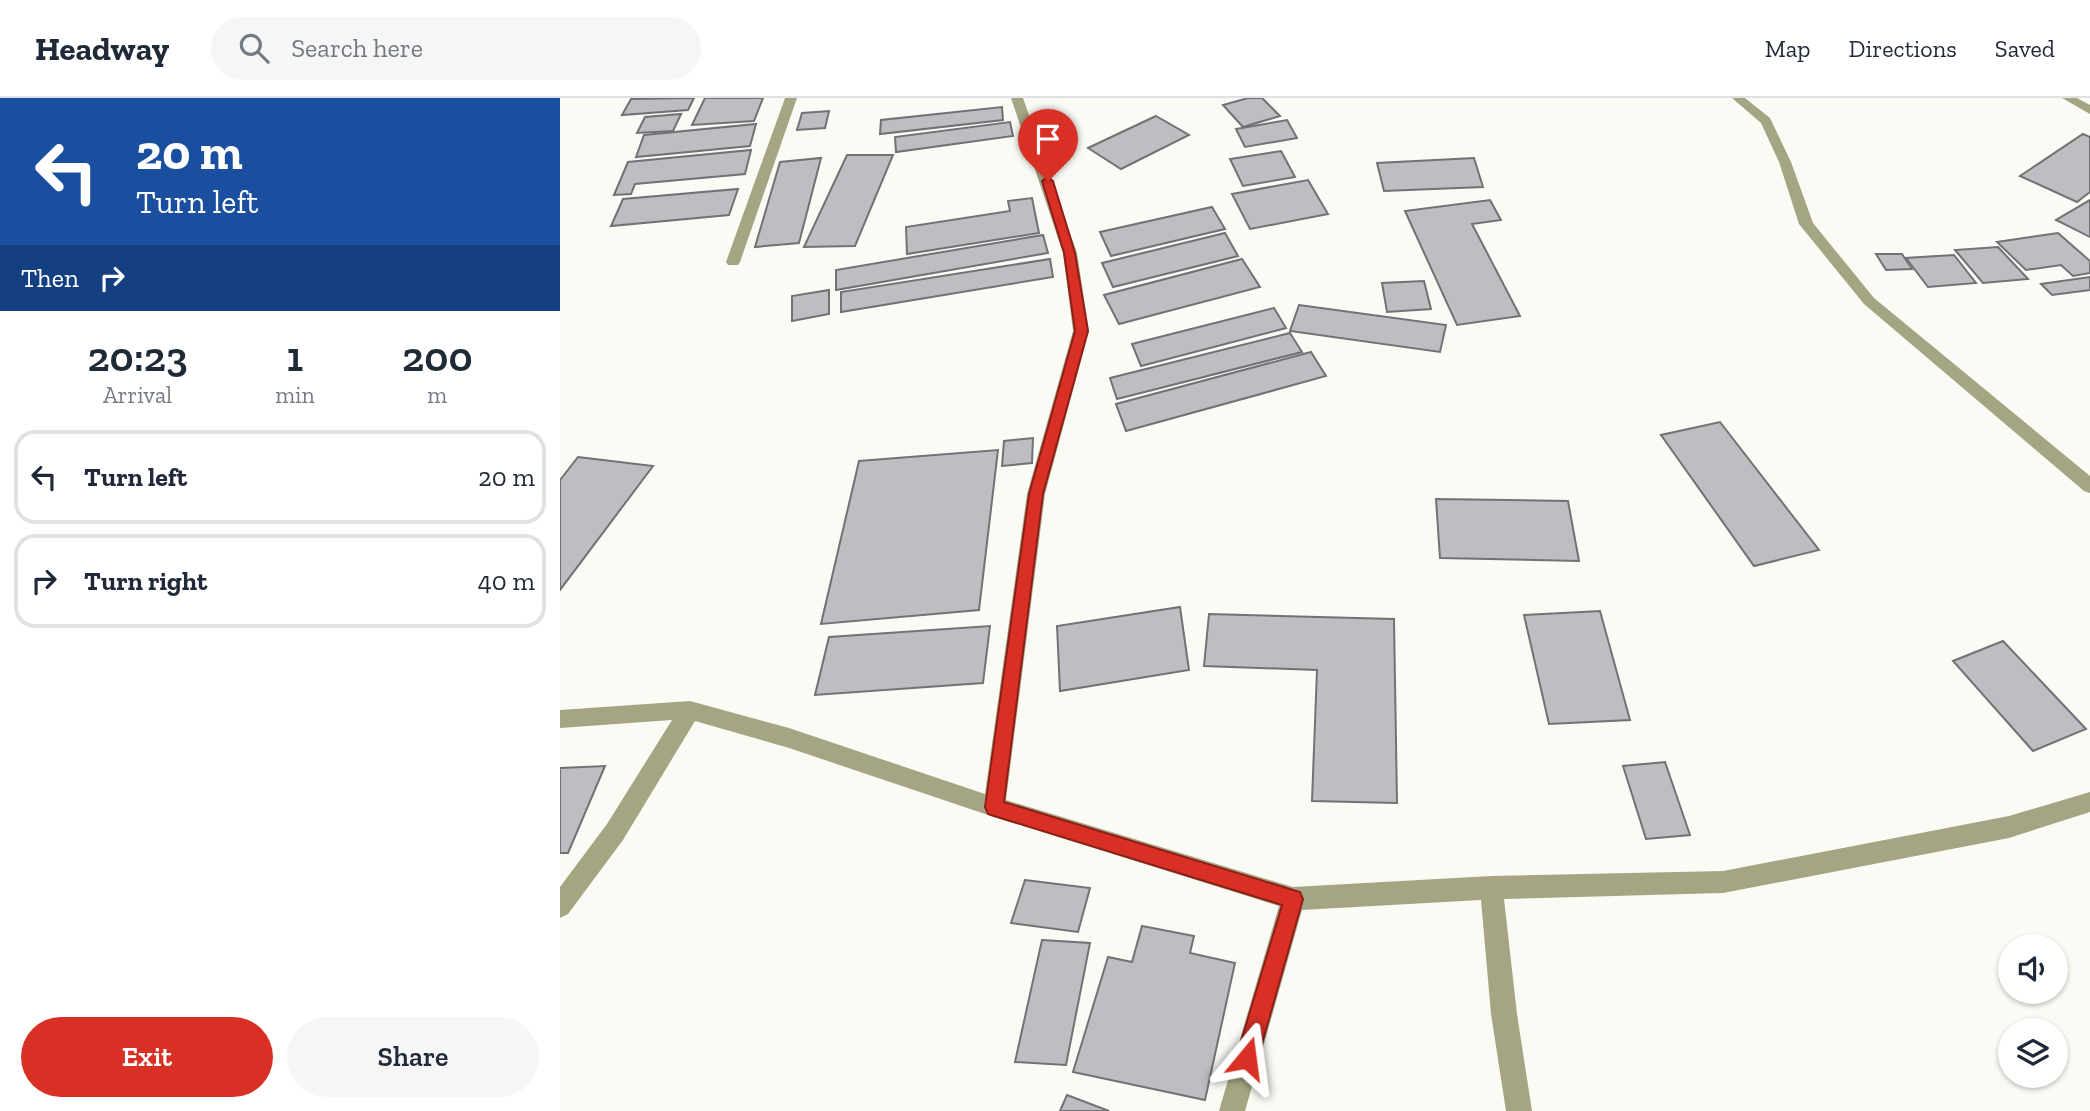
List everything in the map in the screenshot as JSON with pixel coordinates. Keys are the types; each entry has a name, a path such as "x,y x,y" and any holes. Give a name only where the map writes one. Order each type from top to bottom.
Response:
{"street":[{"path":"733,262 791,98"},
{"path":"994,807 1036,494 1081,331 1070,253 1017,98"},
{"path":"1738,98 1766,121 1785,162 1806,224 1869,301 2090,486"},
{"path":"2068,98 2090,110"},
{"path":"560,906 615,832 690,710"},
{"path":"560,719 690,710 789,738 994,807 1293,899 1491,888 1723,881 2009,827 2090,802"},
{"path":"1491,888 1504,1014 1519,1111"},
{"path":"1232,1111 1293,899"}],"building":[{"path":"694,98 688,110 622,115 631,99"},
{"path":"705,98 763,98 754,121 692,125"},
{"path":"1248,98 1262,98 1280,116 1243,127 1223,105"},
{"path":"1002,107 1003,120 880,134 881,120"},
{"path":"829,111 825,128 797,130 802,113"},
{"path":"681,114 673,131 637,133 645,117"},
{"path":"1156,116 1189,135 1121,169 1088,148"},
{"path":"1287,120 1297,138 1245,147 1236,129"},
{"path":"1010,122 1013,136 896,152 895,137"},
{"path":"756,124 750,146 636,157 644,135"},
{"path":"2083,134 2090,137 2090,192 2077,202 2020,176"},
{"path":"751,150 745,174 635,184 631,194 614,195 628,162"},
{"path":"1281,151 1295,177 1243,186 1230,159"},
{"path":"847,155 893,155 855,246 804,247"},
{"path":"821,158 799,243 755,247 780,162"},
{"path":"1474,158 1483,187 1384,191 1377,163"},
{"path":"1308,180 1328,214 1250,229 1232,194"},
{"path":"738,189 729,215 611,226 623,199"},
{"path":"1032,198 1039,233 907,254 906,227 1010,211 1008,201"},
{"path":"1490,200 1501,220 1472,224 1520,316 1457,325 1405,211"},
{"path":"2090,200 2090,237 2056,220"},
{"path":"1212,207 1225,229 1111,256 1100,232"},
{"path":"1225,233 1238,256 1113,287 1102,263"},
{"path":"2058,233 2090,261 2090,273 2073,276 2061,265 2026,270 1997,242"},
{"path":"1043,235 1048,253 836,290 836,270"},
{"path":"1998,247 2028,279 1983,283 1955,250"},
{"path":"1876,254 1902,254 1912,269 1886,270"},
{"path":"1954,255 1976,283 1928,287 1906,258"},
{"path":"1050,259 1053,277 841,312 841,292"},
{"path":"1242,259 1260,287 1119,324 1104,295"},
{"path":"2090,277 2090,290 2052,295 2041,284"},
{"path":"1424,281 1431,309 1387,312 1382,283"},
{"path":"829,290 829,314 792,321 792,296"},
{"path":"1299,305 1446,325 1440,352 1290,331"},
{"path":"1274,308 1286,328 1141,366 1132,344"},
{"path":"1290,333 1302,352 1117,399 1110,378"},
{"path":"1311,352 1326,376 1126,431 1116,404"},
{"path":"1720,422 1819,550 1754,566 1661,435"},
{"path":"1033,438 1032,463 1002,466 1004,441"},
{"path":"998,450 979,610 821,624 859,461"},
{"path":"578,457 653,466 560,590 560,480"},
{"path":"1436,499 1568,501 1579,561 1440,558"},
{"path":"1180,607 1189,670 1060,691 1057,626"},
{"path":"1600,611 1630,720 1549,724 1524,615"},
{"path":"1209,614 1394,619 1397,803 1312,801 1317,670 1204,666"},
{"path":"990,626 983,683 815,695 829,637"},
{"path":"2003,641 2086,729 2033,751 1953,661"},
{"path":"1665,762 1690,835 1646,839 1623,766"},
{"path":"605,766 568,853 560,853 560,768"},
{"path":"1025,880 1090,888 1078,932 1011,923"},
{"path":"1142,926 1194,936 1190,953 1235,963 1205,1100 1073,1072 1108,957 1132,962"},
{"path":"1042,940 1090,943 1066,1065 1015,1062"},
{"path":"1067,1095 1109,1111 1060,1111"}],"route":[{"path":"1048,181 1070,253 1081,331 1036,494 994,807 1293,899 1247,1058"}]}
